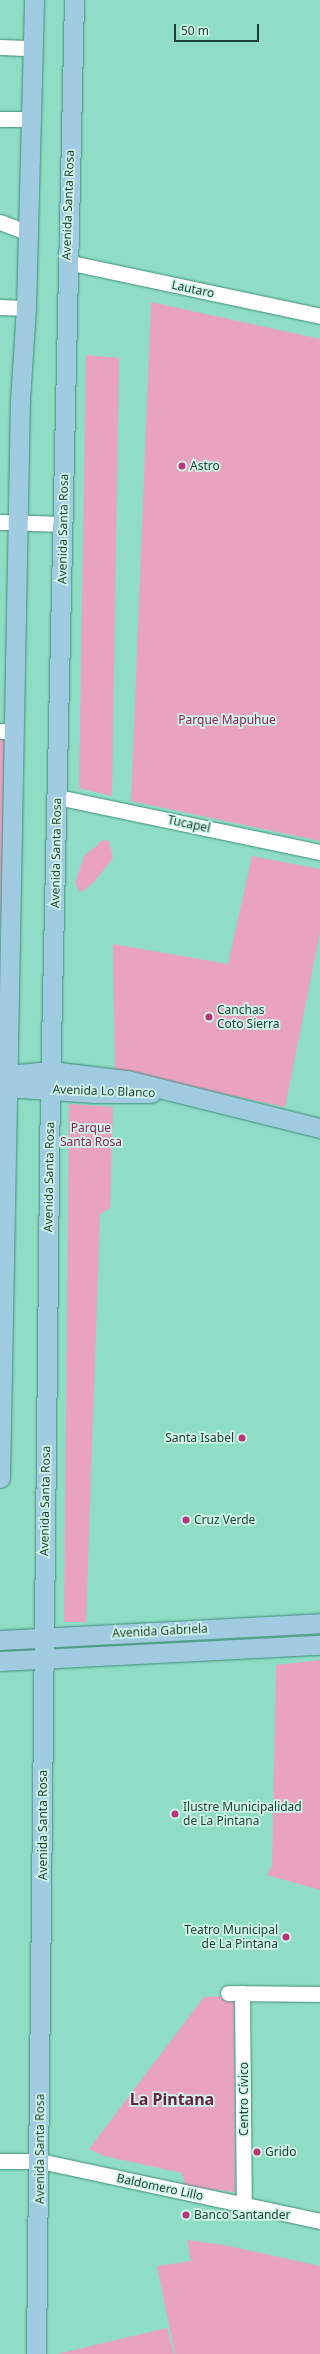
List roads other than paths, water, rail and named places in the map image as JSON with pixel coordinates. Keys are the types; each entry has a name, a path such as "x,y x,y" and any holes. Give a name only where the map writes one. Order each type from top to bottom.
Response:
{"main road":[{"path":"0,1478 1,1233 6,1081 4,998 7,731 17,523 20,400 26,308 34,0"},
{"name":"Avenida Santa Rosa","path":"36,2354 40,2160 50,1080 74,0"},
{"name":"Avenida Lo Blanco","path":"6,1081 50,1080 105,1085 147,1085 178,1095 320,1128"},
{"name":"Avenida Gabriela","path":"0,1640 320,1623"},
{"name":"Avenida Gabriela","path":"0,1661 320,1645"}],"street":[{"path":"0,47 33,48"},
{"path":"0,119 31,119"},
{"path":"0,222 28,233"},
{"name":"Lautaro","path":"67,262 320,316"},
{"path":"0,307 26,308"},
{"path":"17,523 63,524"},
{"name":"Tucapel","path":"57,796 320,852"},
{"name":"Centro Cívico","path":"244,2205 235,1993 320,1994"},
{"name":"Baldomero Lillo","path":"0,2161 40,2160 320,2221"}],"place":[{"name":"Astro","path":"182,466"},
{"name":"Canchas Coto Sierra","path":"209,1017"},
{"name":"Santa Isabel","path":"242,1438"},
{"name":"Cruz Verde","path":"186,1520"},
{"name":"Ilustre Municipalidad de La Pintana","path":"175,1814"},
{"name":"Teatro Municipal de La Pintana","path":"286,1937"},
{"name":"Grido","path":"257,2152"},
{"name":"Banco Santander","path":"186,2215"}],"district":[{"name":"La Pintana","path":"172,2099"}],"park label":[{"name":"Parque Mapuhue","path":"227,720"},
{"name":"Parque Santa Rosa","path":"91,1135"}]}
